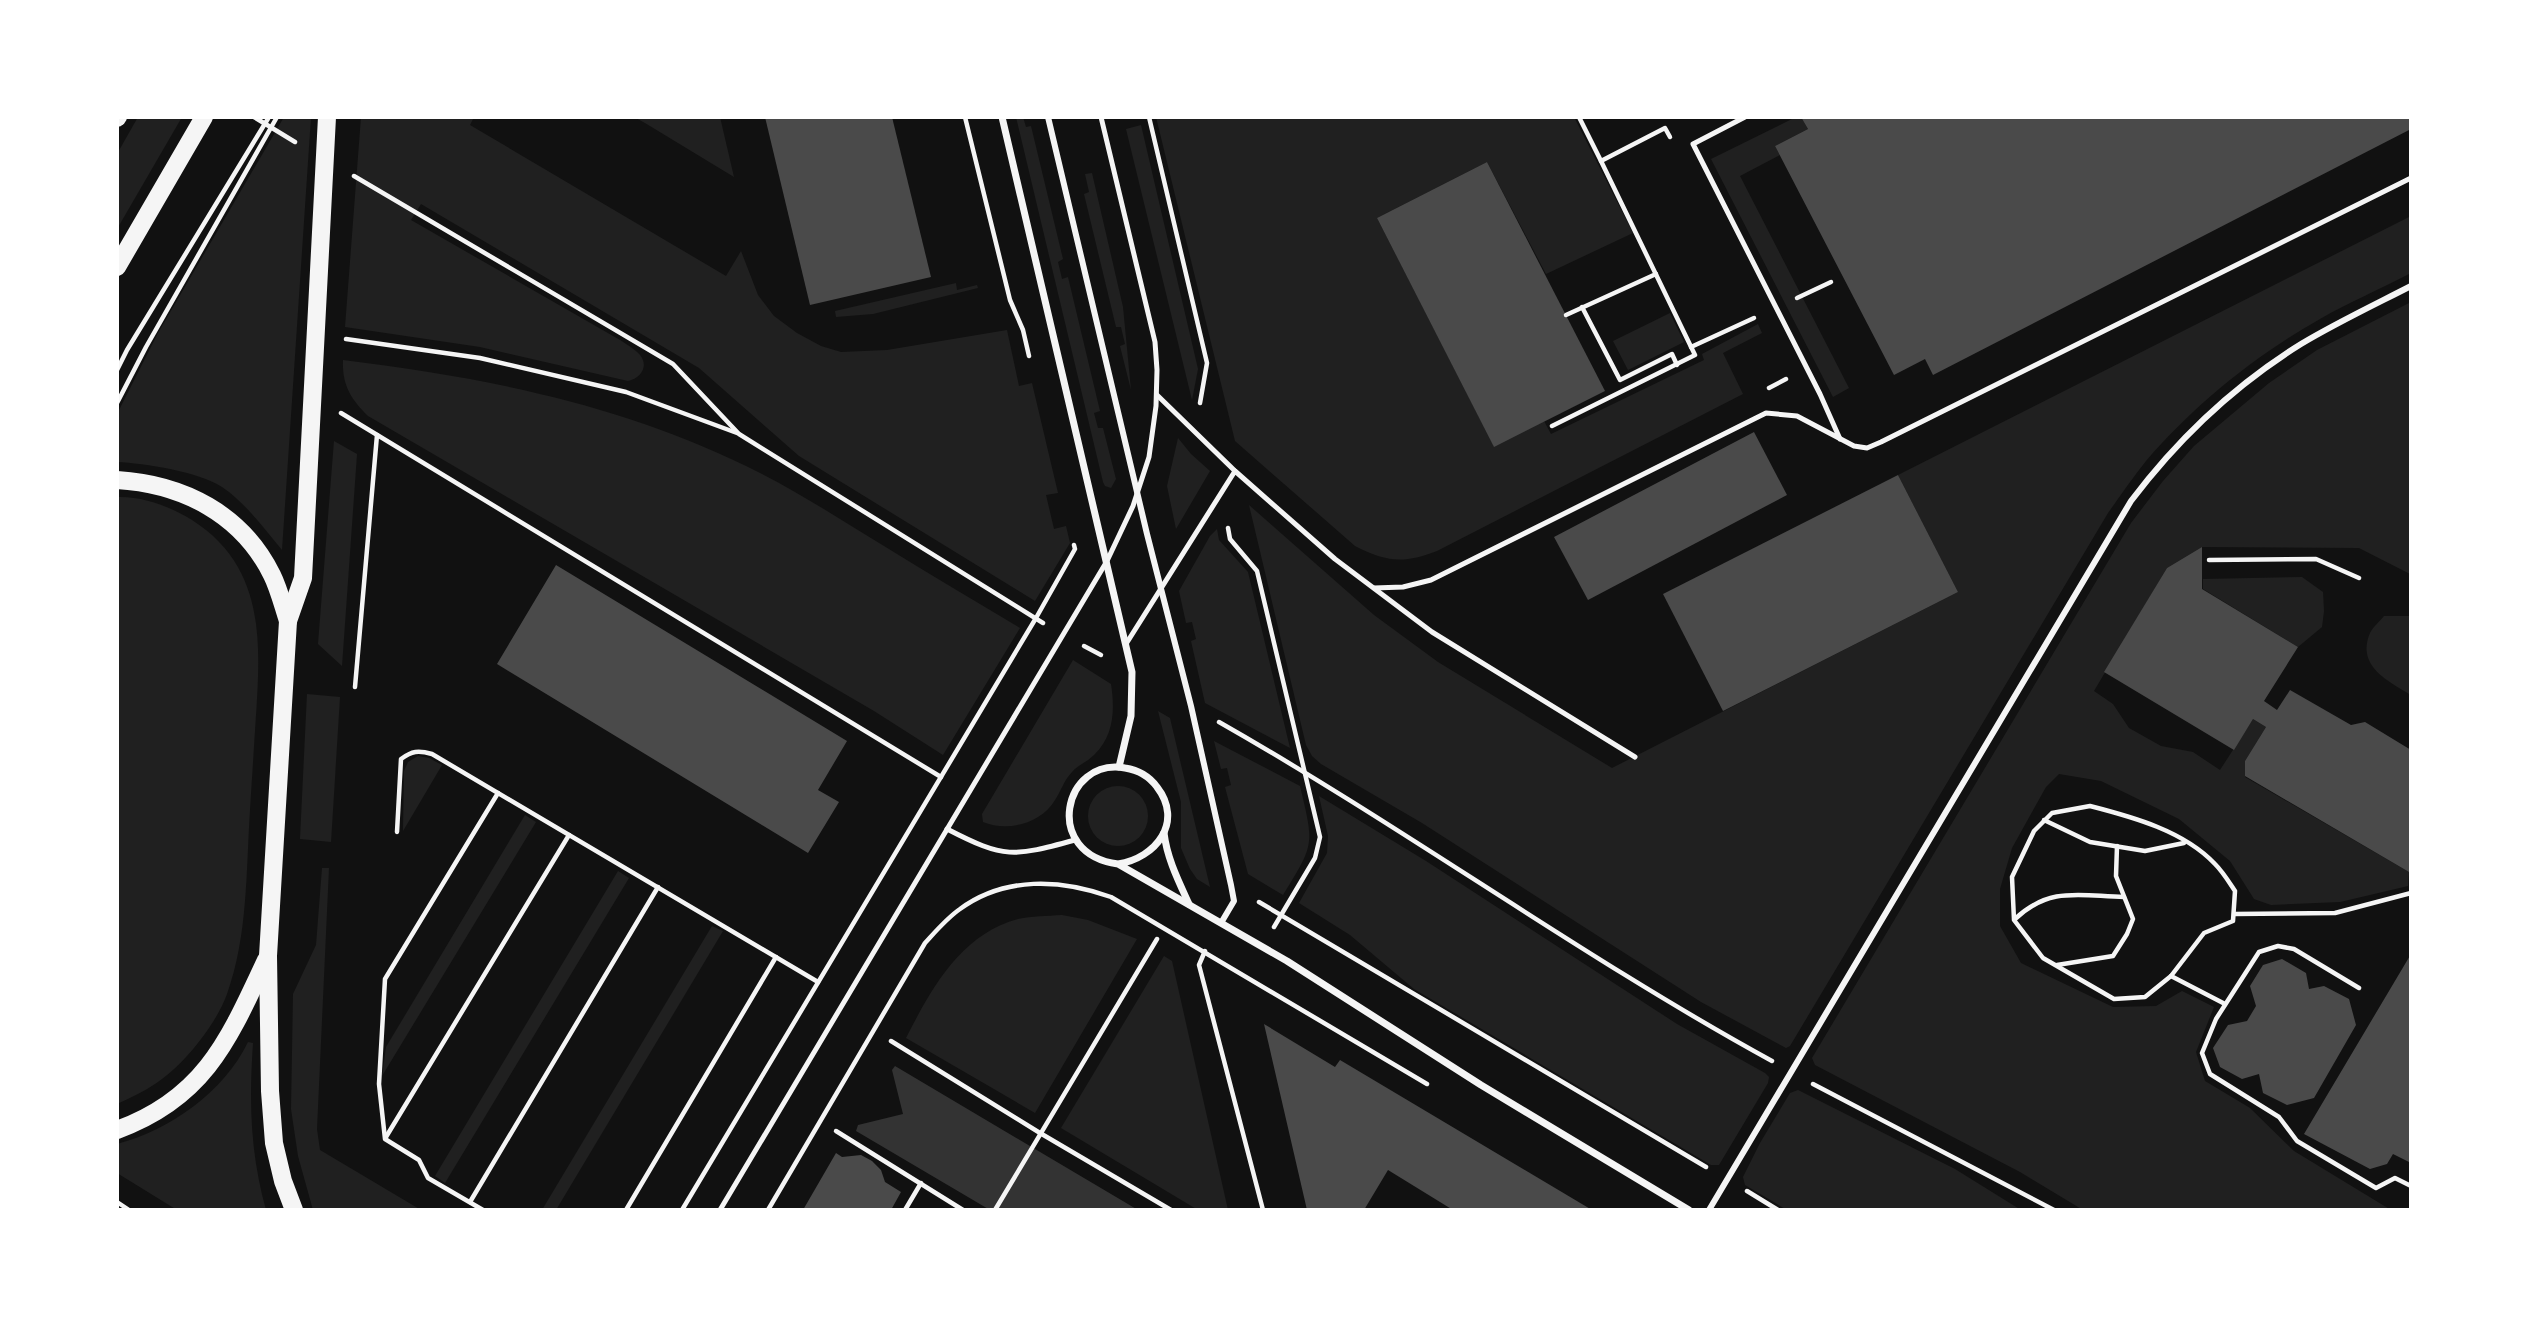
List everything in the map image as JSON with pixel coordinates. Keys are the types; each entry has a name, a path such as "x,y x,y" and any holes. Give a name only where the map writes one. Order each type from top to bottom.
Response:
{"main road":[{"path":"117,267 204,117"},
{"path":"293,1210 274,1143 270,1091 268,957 288,621 303,578 327,117"},
{"path":"117,480 142,481 171,488 217,512 256,549 272,576 288,621"},
{"path":"117,1130 143,1120 182,1094 205,1073 238,1019 268,957"}],"street":[{"path":"1002,117 1132,672 1131,716 1119,767"},
{"path":"1048,117 1137,494 1191,706 1231,886 1234,901 1221,923"},
{"path":"1709,1210 2131,501 2162,460 2210,414 2300,345 2411,286"},
{"path":"1119,767 1134,769 1148,777 1165,802 1167,817 1164,832 1157,845 1146,856 1133,862 1118,864 1101,862 1087,853 1075,840 1069,824 1069,807 1075,791 1094,773 1119,767"},
{"path":"1164,832 1174,872 1189,904"},
{"path":"1118,864 1263,947 1480,1085 1689,1210"}],"lane":[{"path":"720,1210 1107,561 1137,494 1150,449 1157,394 1155,342 1101,117"},
{"path":"1745,117 1693,144 1820,394 1840,439"},
{"path":"1374,588 1403,587 1431,580 1766,413 1797,416 1854,446 1867,448 2411,178"},
{"path":"1157,394 1210,448 1335,559 1432,632 1635,757"},
{"path":"1126,645 1235,471"},
{"path":"947,829 979,846 998,852 1020,854 1075,840"}],"path":[{"path":"117,370 269,117"},
{"path":"117,403 146,347 278,117"},
{"path":"965,117 1010,300 1023,330 1032,369"},
{"path":"1149,117 1208,363 1200,404 1210,448"},
{"path":"1552,426 1695,355 1579,117"},
{"path":"1601,161 1665,128 1671,139"},
{"path":"412,210 673,364 743,435"},
{"path":"1566,315 1656,274"},
{"path":"1582,307 1620,380 1672,354 1677,365"},
{"path":"338,337 480,358 626,392 743,435 1036,618 1132,672"},
{"path":"1768,389 1792,376"},
{"path":"332,408 941,777"},
{"path":"355,687 377,435"},
{"path":"1220,495 1230,539 1257,571 1320,837 1320,847 1315,858 1244,975"},
{"path":"681,1210 1036,618 1075,548 1072,536"},
{"path":"2209,560 2316,559 2359,578"},
{"path":"1191,706 1305,771 1688,1015 1790,1072 2054,1210"},
{"path":"397,832 401,760 410,752 419,750 432,754 818,982"},
{"path":"385,1139 379,1084 385,979 498,793"},
{"path":"2090,806 2135,818 2186,842 2215,863 2235,891 2233,921 2204,933 2171,976 2145,997 2114,999 2043,958 2014,919 2012,877 2034,831 2044,821 2052,813 2090,806"},
{"path":"2044,821 2090,842 2146,851 2186,842"},
{"path":"385,1139 569,835"},
{"path":"2057,965 2113,956 2133,919 2116,876 2117,846"},
{"path":"768,1210 925,943 960,908 986,894 1009,887 1066,884 1111,897 1205,952"},
{"path":"1231,886 1778,1210"},
{"path":"470,1202 657,887"},
{"path":"2234,914 2336,913 2411,893"},
{"path":"2014,919 2029,906 2053,895 2124,897"},
{"path":"995,1210 1157,939"},
{"path":"2358,988 2294,949 2278,946 2259,952 2216,1018 2202,1054 2210,1074 2279,1117 2297,1141 2376,1188 2395,1178 2411,1186"},
{"path":"626,1210 776,957"},
{"path":"1199,965 1263,1210"},
{"path":"2171,976 2225,1004"},
{"path":"891,1041 1039,1136 1171,1210"},
{"path":"836,1131 963,1210"},
{"path":"385,1139 418,1160 428,1178 483,1210"},
{"path":"905,1210 921,1183"},
{"path":"117,1202 129,1210"}],"shaded area":[{"path":"138,117 182,117 117,229 117,154"},
{"path":"284,117 311,117 282,550 239,501 222,487 200,477 171,469 117,462 117,414 158,333"},
{"path":"361,117 474,117 470,125 726,276 741,251 758,295 774,316 821,346 841,352 887,350 1007,330 1019,386 1032,383 1058,493 1046,495 1054,529 1066,526 1070,543 1035,601 799,456 699,368 421,204 411,220 628,345 643,359 642,371 628,381 480,347 345,327"},
{"path":"634,117 720,117 734,177 645,123"},
{"path":"1016,117 1023,117 1026,127 1031,126 1063,259 1058,262 1062,279 1068,277 1100,411 1094,413 1098,428 1103,428 1116,479 1111,488 1103,482"},
{"path":"1156,117 1574,117 1633,233 1546,274 1487,162 1377,218 1494,446 1544,421 1551,434 1704,360 1702,354 1758,324 1762,333 1723,353 1743,394 1437,551 1414,558 1395,559 1355,546 1235,441"},
{"path":"1796,117 1801,117 1808,129 1775,146 1780,155 1740,176 1849,388 1833,397 1711,159"},
{"path":"1141,125 1198,369 1192,400 1126,129"},
{"path":"1092,173 1123,307 1131,390 1120,346 1125,344 1121,327 1116,327 1084,194 1089,192 1085,174"},
{"path":"2411,216 2411,273 2320,319 2249,365 2184,420 2136,473 2108,513 1790,1046 1786,1048 1701,1002 1422,823 1321,764 1312,756 1306,745 1249,505 1374,615 1438,662 1612,768 1958,592 1898,475"},
{"path":"956,283 957,290 977,285 978,288 873,314 836,317 835,311"},
{"path":"2411,302 2410,574 2359,548 2202,547 2167,568 2094,691 2113,704 2129,728 2161,746 2193,752 2220,770 2253,719 2266,727 2245,761 2245,777 2409,872 2408,886 2340,902 2271,905 2254,899 2230,861 2179,819 2101,781 2059,774 2046,787 2012,848 2000,889 2000,926 2021,963 2113,1007 2156,1006 2182,991 2214,1007 2196,1052 2205,1081 2250,1108 2294,1151 2391,1210 2083,1210 2020,1172 1815,1065 1812,1058 2131,523 2163,481 2194,446 2269,383 2317,350"},
{"path":"1670,313 1684,342 1628,370 1613,341"},
{"path":"343,360 447,375 549,396 600,410 698,444 799,494 1020,628 943,755 874,711 368,416 349,391 344,377"},
{"path":"1178,438 1210,471 1176,529 1167,486"},
{"path":"334,441 357,454 342,666 318,644"},
{"path":"117,497 147,500 192,520 216,538 233,559 253,606 257,632 258,687 245,903 239,949 227,994 207,1032 176,1067 150,1087 117,1104"},
{"path":"1217,529 1219,540 1248,572 1290,748 1205,703 1191,641 1196,639 1192,622 1186,623 1179,591 1210,536"},
{"path":"2302,577 2323,592 2324,611 2322,627 2298,647 2203,589 2203,579"},
{"path":"2384,616 2411,616 2411,695 2384,678 2367,655 2370,633"},
{"path":"1073,660 1111,684 1113,713 1106,740 1094,755 1069,775 1055,800 1041,815 1013,826 983,822 982,814"},
{"path":"307,694 340,697 331,842 300,839"},
{"path":"1158,711 1170,718 1210,887 1197,879 1181,848 1181,802"},
{"path":"1214,741 1300,786 1308,821 1309,843 1301,864 1283,895 1248,874 1225,787 1231,785 1227,768 1221,769"},
{"path":"418,756 442,765 403,831 404,771 408,762"},
{"path":"1118,786 1135,791 1143,799 1148,816 1143,833 1135,841 1118,846 1101,841 1093,833 1088,816 1093,799 1101,791"},
{"path":"1319,796 1426,861 1677,1024 1765,1073 1769,1077 1768,1083 1719,1165 1711,1165 1414,989 1350,935 1299,903 1327,853 1328,836"},
{"path":"525,815 536,822 382,1076 386,1047"},
{"path":"322,868 329,868 317,1129 320,1150 421,1210 313,1210 298,1156 291,1109 293,994 316,945"},
{"path":"618,871 629,878 445,1183 435,1176"},
{"path":"1062,915 1088,920 1137,939 1035,1113 906,1038 937,983 964,950 980,937 998,926 1018,919"},
{"path":"712,926 723,931 556,1210 542,1210"},
{"path":"1164,956 1172,961 1228,1210 1198,1210 1061,1128"},
{"path":"248,1042 253,1043 251,1106 254,1147 266,1210 177,1210 117,1173 117,1144 137,1138 175,1119 210,1093 238,1060"},
{"path":"895,1066 1138,1210 990,1210 856,1131 858,1125 903,1114 892,1070"},
{"path":"1798,1090 1955,1169 2021,1210 1787,1210 1745,1185 1743,1177 1790,1093"}],"building":[{"path":"765,117 892,117 931,277 810,305"},
{"path":"1801,117 2411,117 2411,129 1933,375 1925,359 1894,375 1775,146 1808,129"},
{"path":"1487,162 1605,391 1494,447 1377,218"},
{"path":"1754,432 1787,495 1588,600 1554,537"},
{"path":"1898,475 1958,592 1723,711 1663,594"},
{"path":"2202,547 2202,589 2298,647 2264,701 2277,710 2290,690 2351,725 2365,722 2411,750 2411,871 2245,776 2245,761 2266,727 2253,719 2234,750 2104,672 2167,568"},
{"path":"556,565 847,741 818,790 839,802 808,853 497,664"},
{"path":"2411,954 2411,1163 2393,1154 2387,1164 2370,1169 2304,1134"},
{"path":"2282,959 2306,973 2309,989 2324,986 2349,999 2356,1025 2314,1098 2287,1105 2263,1093 2259,1074 2242,1079 2220,1067 2213,1048 2228,1025 2247,1021 2256,1006 2250,986 2263,965"},
{"path":"1264,1024 1335,1067 1340,1060 1592,1210 1453,1210 1388,1170 1364,1210 1307,1210"},
{"path":"836,1153 842,1157 861,1155 881,1170 885,1182 901,1192 891,1210 803,1210"}]}
